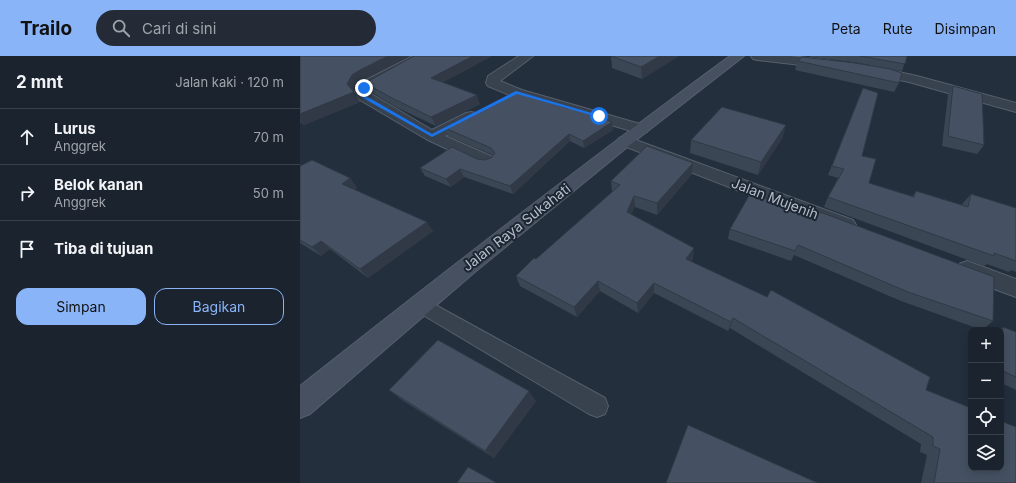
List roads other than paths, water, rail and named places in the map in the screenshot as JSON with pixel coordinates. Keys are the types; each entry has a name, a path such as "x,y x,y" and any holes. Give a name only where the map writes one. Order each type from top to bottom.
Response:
{"main road":[{"name":"Jalan Raya Sukahati","path":"300,404 419,304 625,141 738,56"}],"street":[{"path":"422,56 371,83 364,88 361,93 365,97 432,136 487,161"},
{"path":"527,56 493,79 493,83 516,93 641,130"},
{"path":"757,56 838,66"},
{"path":"859,68 912,79 1016,108"},
{"path":"502,100 516,93"},
{"path":"432,136 481,111"},
{"name":"Jalan Mujenih","path":"625,141 861,230"},
{"path":"950,263 1016,288"}],"lane":[{"path":"419,304 597,406"}]}
